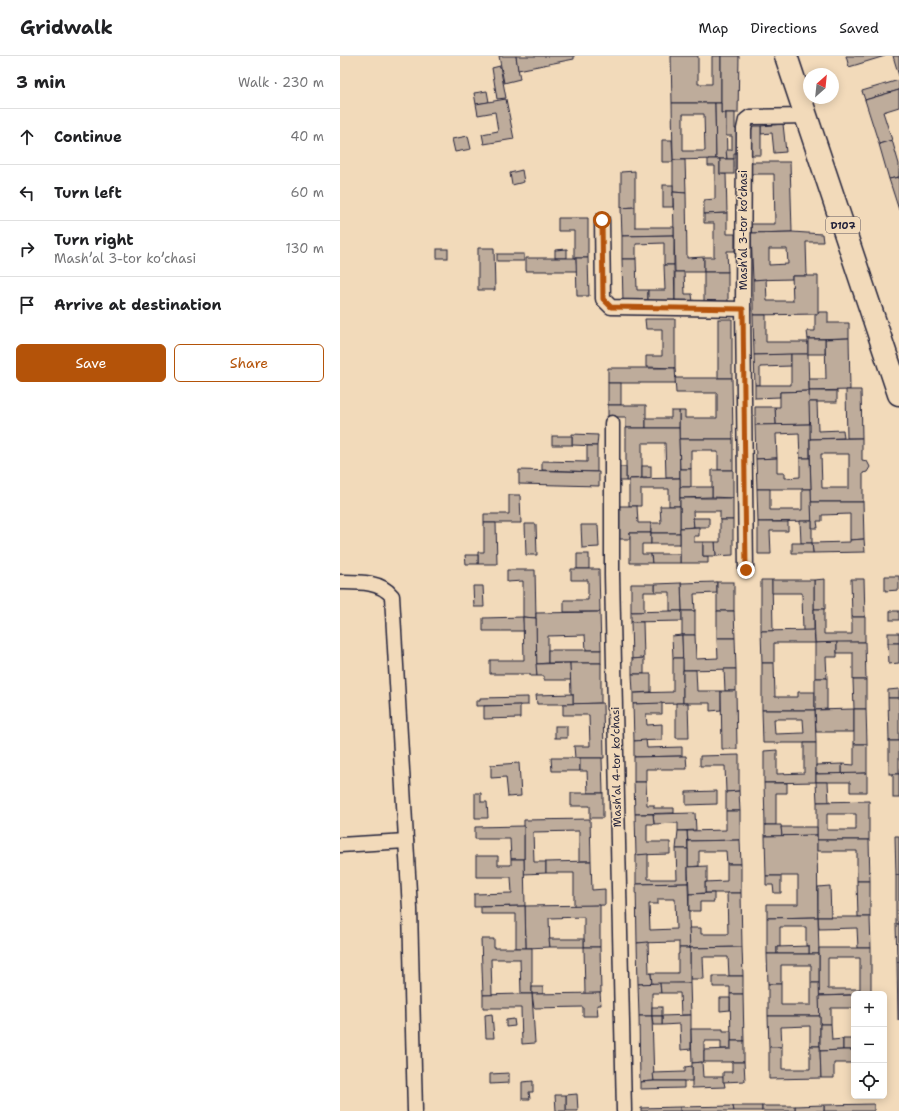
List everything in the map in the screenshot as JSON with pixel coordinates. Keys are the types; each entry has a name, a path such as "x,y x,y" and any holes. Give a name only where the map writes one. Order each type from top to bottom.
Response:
{"main road":[{"name":"D107","path":"786,56 899,394"}],"street":[{"name":"Mashʼal 3-tor koʼchasi","path":"746,570 743,309 745,123 750,118 806,116"},
{"path":"602,220 603,299 611,307 743,309"},
{"name":"Mashʼal 4-tor koʼchasi","path":"612,423 612,575 624,1111"},
{"path":"340,582 358,582 379,586 384,588 392,596 410,909 415,1111"},
{"path":"340,845 406,842"}],"building":[{"path":"499,56 516,56 520,79 504,83"},
{"path":"516,56 574,56 574,59 518,70"},
{"path":"671,56 698,56 698,84 712,84 712,56 721,56 721,103 672,103"},
{"path":"721,56 739,56 738,113 721,113"},
{"path":"846,56 885,56 849,67"},
{"path":"893,56 899,56 899,76"},
{"path":"500,66 506,98 497,99 492,68"},
{"path":"899,80 899,90 865,100 862,91"},
{"path":"899,90 899,107 883,112 892,140 879,144 865,100"},
{"path":"487,91 489,102 476,104 474,93"},
{"path":"506,99 514,139 484,144 482,134 498,131 495,112 478,115 476,104"},
{"path":"672,103 715,103 716,159 673,160","holes":["683,114 704,114 705,151 683,151"]},
{"path":"715,103 721,103 721,113 726,113 727,159 716,159"},
{"path":"726,113 735,113 735,129 739,129 739,153 734,153 734,159 727,159 726,150 732,150 732,136 726,136"},
{"path":"783,124 786,152 774,153 772,133 761,134 761,126"},
{"path":"747,126 761,126 761,155 747,155"},
{"path":"468,136 471,149 455,152 452,139"},
{"path":"662,140 672,140 673,162 662,162"},
{"path":"892,140 899,164 899,177 889,179 879,144"},
{"path":"708,159 720,159 720,174 726,174 727,213 704,214 704,200 715,199 715,166 708,166"},
{"path":"720,159 734,159 734,174 720,174"},
{"path":"673,160 685,160 686,193 673,192"},
{"path":"750,162 790,162 792,232 751,233 751,224 775,224 774,174 750,174"},
{"path":"522,170 524,182 512,185 510,173"},
{"path":"635,171 635,207 621,208 621,172"},
{"path":"899,177 899,210 889,179"},
{"path":"663,185 673,185 673,207 663,207"},
{"path":"673,192 686,193 687,258 704,257 704,272 675,272"},
{"path":"635,207 635,227 674,227 674,235 622,236 621,208"},
{"path":"727,213 727,234 735,234 735,251 727,251 728,272 704,272 704,257 714,257 714,223 704,223 704,214"},
{"path":"558,218 588,218 588,258 574,258 574,231 558,231"},
{"path":"792,232 822,234 823,242 806,242 807,276 792,276 792,279 753,280 751,233","holes":["769,249 787,249 788,264 769,265"]},
{"path":"674,235 674,265 664,265 664,243 636,244 636,259 622,259 622,236"},
{"path":"478,248 494,248 495,290 478,290"},
{"path":"437,249 448,249 448,258 437,258"},
{"path":"567,249 567,258 555,258 555,250"},
{"path":"497,254 524,254 524,261 497,261"},
{"path":"526,258 576,258 577,271 526,271"},
{"path":"576,258 588,258 589,296 577,296"},
{"path":"622,259 636,259 637,290 648,290 648,303 623,303"},
{"path":"664,265 674,265 675,302 648,303 648,290 665,290"},
{"path":"675,272 684,272 685,294 692,294 693,302 675,302"},
{"path":"704,272 728,272 728,302 704,302"},
{"path":"792,276 818,276 818,314 753,315 753,280 766,279 767,301 793,301"},
{"path":"819,312 828,312 828,323 849,323 849,338 808,339 807,331 815,331 815,314 818,314"},
{"path":"753,315 766,315 766,342 808,342 808,354 754,355"},
{"path":"645,319 675,319 675,368 646,367 646,356 662,356 662,329 646,329"},
{"path":"718,319 732,319 732,378 718,378"},
{"path":"849,338 850,390 809,391 809,379 826,379 825,339"},
{"path":"808,339 825,339 825,354 808,354"},
{"path":"791,354 791,366 760,367 760,385 755,385 754,355"},
{"path":"791,354 808,354 809,391 780,392 780,397 755,398 755,385 791,385"},
{"path":"608,368 675,368 676,383 608,383"},
{"path":"675,378 732,378 733,439 679,439 679,411 685,411 685,418 717,418 717,393 676,393"},
{"path":"608,383 621,383 621,405 608,405"},
{"path":"846,390 861,390 862,438 847,438"},
{"path":"809,391 837,391 837,402 809,402"},
{"path":"809,391 810,424 776,425 775,407 780,407 780,392"},
{"path":"809,402 817,402 818,431 843,430 844,438 810,439"},
{"path":"608,405 646,405 646,428 626,428 626,417 608,417"},
{"path":"755,407 775,407 776,425 755,425"},
{"path":"671,411 679,411 679,428 646,428 646,418 671,418"},
{"path":"810,424 810,458 800,458 799,433 776,434 777,458 756,459 755,425"},
{"path":"626,428 679,428 680,478 666,478 665,443 642,443 642,478 629,479 629,481 626,481"},
{"path":"572,434 598,435 597,446 572,445"},
{"path":"552,436 572,436 572,445 552,445"},
{"path":"862,438 862,460 867,461 870,467 867,472 863,473 863,502 811,502 810,439","holes":["821,454 849,454 849,488 822,488"]},
{"path":"679,439 733,439 733,470 718,470 718,452 712,452 712,450 691,450 691,469 680,469"},
{"path":"587,446 597,446 597,472 542,470 542,461 587,462"},
{"path":"777,458 777,473 785,473 785,478 800,477 800,458 810,458 811,489 757,489 756,459"},
{"path":"642,466 651,466 651,478 642,478"},
{"path":"617,467 626,467 626,481 617,481"},
{"path":"680,469 691,469 691,487 680,487"},
{"path":"519,470 599,472 599,486 519,484"},
{"path":"712,470 733,470 733,498 712,497"},
{"path":"680,478 680,506 669,506 669,489 641,489 641,506 629,506 629,479"},
{"path":"680,487 712,487 712,497 680,498"},
{"path":"757,489 770,489 770,510 802,510 802,489 811,489 812,521 758,522"},
{"path":"509,495 520,495 521,523 484,523 484,514 509,514"},
{"path":"680,498 733,498 733,520 720,520 720,511 693,511 694,527 680,528"},
{"path":"811,502 863,502 864,539 850,540 850,514 822,515 822,521 817,521 818,528 812,528"},
{"path":"615,506 637,506 638,523 651,523 651,533 630,533 630,539 615,539"},
{"path":"660,506 680,506 680,533 651,533 651,523 661,523"},
{"path":"693,518 709,518 709,527 694,527"},
{"path":"720,520 733,520 733,555 716,556 715,542 720,542"},
{"path":"800,521 812,521 812,543 801,543"},
{"path":"758,522 788,522 788,531 770,531 771,554 758,554"},
{"path":"484,523 496,523 497,564 478,564 478,552 484,552"},
{"path":"525,524 536,524 537,555 526,555"},
{"path":"581,525 598,525 599,547 582,548"},
{"path":"699,527 699,536 694,536 694,542 703,542 703,556 708,556 708,563 680,563 680,528"},
{"path":"630,533 651,533 651,544 642,544 642,554 651,554 652,563 630,563"},
{"path":"651,533 680,533 680,544 651,544"},
{"path":"864,539 865,552 813,553 812,543 850,542 850,540"},
{"path":"703,542 715,542 716,556 703,556"},
{"path":"792,543 812,543 813,553 792,553"},
{"path":"577,554 589,554 589,569 577,569"},
{"path":"651,554 680,554 680,563 652,563"},
{"path":"465,555 478,555 478,564 466,564"},
{"path":"571,569 599,569 600,612 564,612 564,600 588,600 588,580 571,580"},
{"path":"507,570 535,570 536,618 523,617 523,581 507,582"},
{"path":"885,576 899,576 899,590 885,591"},
{"path":"825,579 825,609 814,609 814,580"},
{"path":"851,579 864,579 865,617 852,617"},
{"path":"761,580 772,580 773,631 761,631"},
{"path":"772,580 814,580 814,630 803,631 802,593 772,593"},
{"path":"717,582 717,593 694,594 695,611 682,611 681,583"},
{"path":"717,582 734,582 734,611 717,611"},
{"path":"681,583 682,611 670,611 670,592 655,592 655,584"},
{"path":"631,584 655,584 655,592 644,592 644,612 631,612"},
{"path":"473,586 483,586 484,607 474,607"},
{"path":"814,609 824,609 824,634 852,634 852,617 865,617 865,642 815,643"},
{"path":"682,611 682,621 631,622 631,612"},
{"path":"682,611 695,611 695,635 682,635"},
{"path":"717,611 734,611 735,638 717,638"},
{"path":"890,611 899,611 899,620 890,620"},
{"path":"600,612 601,650 586,650 585,635 548,636 548,663 536,664 536,613"},
{"path":"523,617 524,631 483,631 483,618"},
{"path":"523,617 536,618 537,676 530,676 530,674 490,674 490,660 524,660"},
{"path":"631,622 643,622 644,658 632,659"},
{"path":"814,630 815,643 774,643 774,663 762,663 761,631"},
{"path":"888,633 899,633 899,643 888,643"},
{"path":"682,635 683,658 673,658 672,636"},
{"path":"682,635 695,635 696,659 718,658 717,638 735,638 736,669 683,670"},
{"path":"837,642 837,657 826,657 827,678 815,678 815,643"},
{"path":"837,642 865,642 866,680 853,680 853,653 837,653"},
{"path":"888,643 899,643 899,663 889,664"},
{"path":"548,650 601,650 601,663 548,663"},
{"path":"644,658 644,674 632,674 632,659"},
{"path":"673,658 683,658 683,703 633,704 633,693 673,692"},
{"path":"570,663 571,680 544,680 544,676 537,676 536,664"},
{"path":"570,663 601,663 601,703 573,704 573,694 571,694"},
{"path":"762,663 774,663 775,697 798,697 798,692 815,692 815,710 762,710"},
{"path":"724,669 736,669 736,691 725,691"},
{"path":"683,670 696,670 697,691 721,691 721,710 710,711 710,703 683,703"},
{"path":"632,674 651,674 651,692 633,693"},
{"path":"815,678 827,678 827,709 815,710"},
{"path":"853,680 866,680 866,709 854,709"},
{"path":"899,689 899,698 888,698 888,690"},
{"path":"721,691 736,691 737,749 722,749"},
{"path":"573,694 573,704 537,704 536,695"},
{"path":"528,697 528,705 476,706 476,701 480,701 480,698"},
{"path":"888,698 899,698 899,741 889,741"},
{"path":"603,703 604,758 575,758 574,746 590,746 589,715 563,715 563,704"},
{"path":"662,703 662,714 646,714 647,725 662,724 662,740 634,741 633,704"},
{"path":"676,703 688,703 689,738 676,738"},
{"path":"520,705 520,718 484,719 484,706"},
{"path":"854,709 854,732 816,732 815,710"},
{"path":"854,709 866,709 867,744 854,744"},
{"path":"762,710 815,710 816,743 763,743","holes":["774,719 803,719 804,733 775,734"]},
{"path":"555,726 567,726 567,738 555,738"},
{"path":"646,740 647,748 682,747 682,756 634,757 634,741"},
{"path":"889,741 899,741 899,774 889,774"},
{"path":"804,743 816,743 816,782 764,783 764,751 777,750 777,774 804,773"},
{"path":"854,744 867,744 867,773 842,774 842,764 854,765"},
{"path":"739,755 739,791 726,792 725,766 700,766 700,756"},
{"path":"686,756 687,769 646,769 646,782 634,782 634,757"},
{"path":"551,758 580,758 580,771 552,771"},
{"path":"580,758 602,758 603,793 588,793 587,771 580,771"},
{"path":"519,763 521,796 508,797 506,777 491,778 491,765"},
{"path":"842,764 842,774 816,774 816,765"},
{"path":"867,773 867,792 850,792 850,782 816,782 816,774"},
{"path":"893,774 899,774 899,798 893,798"},
{"path":"634,782 646,782 647,805 654,805 654,808 674,808 674,813 635,814"},
{"path":"816,782 828,782 829,802 817,802"},
{"path":"764,783 787,783 787,793 776,793 776,825 765,825"},
{"path":"717,791 717,804 686,805 686,792"},
{"path":"739,791 740,811 726,811 726,792"},
{"path":"475,793 481,793 481,802 487,802 488,818 475,818"},
{"path":"571,793 603,793 603,818 590,818 590,806 571,806"},
{"path":"869,801 869,840 817,840 817,802","holes":["827,814 856,814 856,830 827,830"]},
{"path":"726,811 740,811 740,840 688,841 687,831 726,830"},
{"path":"695,813 696,830 678,831 678,823 654,824 653,814"},
{"path":"635,814 653,814 654,824 647,824 647,842 670,842 670,854 636,855"},
{"path":"590,819 591,861 579,861 579,831 533,832 534,862 546,862 546,873 524,874 524,820"},
{"path":"765,825 781,825 782,836 765,836"},
{"path":"524,826 524,859 511,859 510,839 475,839 475,827"},
{"path":"781,827 817,827 817,835 782,836"},
{"path":"678,831 687,831 688,849 676,849"},
{"path":"817,835 818,917 767,918 767,904 798,904 798,876 766,876 765,836"},
{"path":"895,836 899,836 899,875 896,875"},
{"path":"740,840 741,864 727,864 726,851 699,851 699,866 688,867 688,841"},
{"path":"817,840 869,840 870,881 857,881 857,851 817,851"},
{"path":"676,849 688,849 688,883 636,884 636,855 648,854 648,879 677,879"},
{"path":"476,856 498,856 498,865 511,865 511,859 524,859 525,906 474,907 474,894 512,893 511,877 476,877"},
{"path":"591,861 592,890 605,889 605,905 574,906 574,873 546,873 546,862"},
{"path":"727,864 741,864 741,893 705,893 705,882 727,881"},
{"path":"707,866 705,893 689,894 688,867"},
{"path":"896,875 899,875 899,924 896,924"},
{"path":"766,876 781,876 781,893 774,893 773,885 766,885"},
{"path":"857,881 870,881 870,917 858,917"},
{"path":"688,883 690,948 679,948 679,942 637,943 636,884","holes":["658,899 675,899 676,929 650,930 649,904 658,904"]},
{"path":"830,886 831,917 818,917 818,887"},
{"path":"714,893 714,902 700,902 700,911 689,911 689,894"},
{"path":"727,893 741,893 742,947 690,948 689,928 701,928 701,934 728,934"},
{"path":"600,905 600,947 584,947 584,917 549,918 550,947 526,948 525,906"},
{"path":"525,906 526,948 516,948 516,914 481,914 481,907"},
{"path":"818,917 870,917 871,948 858,948 857,928 819,929"},
{"path":"818,917 819,954 809,954 809,946 806,946 806,927 780,927 780,947 777,947 777,954 767,954 767,918"},
{"path":"896,924 899,924 899,962 897,962"},
{"path":"481,939 494,939 494,948 532,948 532,994 521,994 520,959 491,959 492,995 483,995"},
{"path":"549,939 584,939 584,947 550,947"},
{"path":"648,942 649,973 651,973 652,984 638,984 637,943"},
{"path":"809,946 809,954 777,954 777,947"},
{"path":"584,947 600,947 601,993 585,994"},
{"path":"742,947 743,976 729,976 728,957 703,957 704,979 690,979 690,948"},
{"path":"679,948 690,948 690,983 652,984 651,973 678,973"},
{"path":"819,948 871,948 871,991 851,991 851,995 819,996","holes":["828,958 860,958 860,989 828,989"]},
{"path":"767,954 819,954 819,983 811,983 811,965 781,965 781,984 768,984"},
{"path":"897,962 899,962 899,1020 898,1020"},
{"path":"713,976 743,976 743,994 730,994 730,987 713,987"},
{"path":"660,983 661,993 652,993 652,1016 639,1016 638,984"},
{"path":"660,983 690,983 691,1015 681,1015 680,993 661,993"},
{"path":"811,983 819,983 820,1016 768,1016 768,984 781,984 781,1005 811,1005"},
{"path":"532,987 543,987 543,994 532,994"},
{"path":"600,993 601,1005 597,1005 598,1016 583,1016 583,1007 534,1008 532,994"},
{"path":"532,994 535,1043 522,1044 521,1008 483,1008 483,995"},
{"path":"730,994 743,994 744,1041 731,1041"},
{"path":"851,995 851,1008 831,1008 831,1024 820,1024 819,996"},
{"path":"720,998 730,998 730,1010 720,1011"},
{"path":"652,1007 662,1007 662,1016 652,1016"},
{"path":"492,1014 494,1038 486,1038 485,1015"},
{"path":"691,1015 691,1049 681,1050 680,1024 662,1025 662,1016"},
{"path":"639,1016 652,1016 654,1081 640,1082"},
{"path":"652,1016 662,1016 662,1025 653,1025"},
{"path":"768,1016 820,1016 820,1046 810,1046 810,1026 781,1027 782,1047 769,1047"},
{"path":"514,1019 515,1026 506,1027 506,1020"},
{"path":"820,1024 831,1024 832,1040 843,1039 843,1050 820,1051"},
{"path":"691,1029 723,1029 723,1031 731,1031 731,1049 721,1049 721,1041 704,1041 704,1062 692,1063"},
{"path":"843,1039 851,1039 851,1050 843,1050"},
{"path":"731,1041 744,1041 744,1062 704,1062 704,1050 731,1049"},
{"path":"810,1046 820,1046 821,1078 769,1079 769,1047 782,1047 782,1069 810,1069"},
{"path":"851,1050 851,1063 834,1063 834,1078 821,1078 820,1051"},
{"path":"702,1062 703,1077 723,1077 725,1087 692,1088 692,1063"},
{"path":"732,1062 744,1062 745,1081 723,1082 723,1072 732,1072"},
{"path":"692,1066 692,1081 654,1081 653,1073 685,1072 685,1067"},
{"path":"509,1073 509,1083 490,1084 490,1074"},
{"path":"533,1081 533,1092 529,1092 530,1099 522,1099 522,1082"},
{"path":"684,1081 684,1088 640,1089 640,1082"},
{"path":"577,1094 578,1111 566,1111 566,1095"},
{"path":"555,1095 566,1095 566,1111 556,1111"},
{"path":"874,1104 874,1111 824,1111 824,1105"},
{"path":"824,1105 824,1111 795,1111 795,1106"},
{"path":"733,1106 734,1111 680,1111 680,1107"},
{"path":"733,1106 762,1106 762,1111 734,1111"},
{"path":"762,1106 795,1106 795,1111 762,1111"},
{"path":"680,1107 680,1111 641,1111 641,1108"}],"route":[{"path":"602,220 603,299 606,304 611,307 618,308 743,309 746,570"}]}
